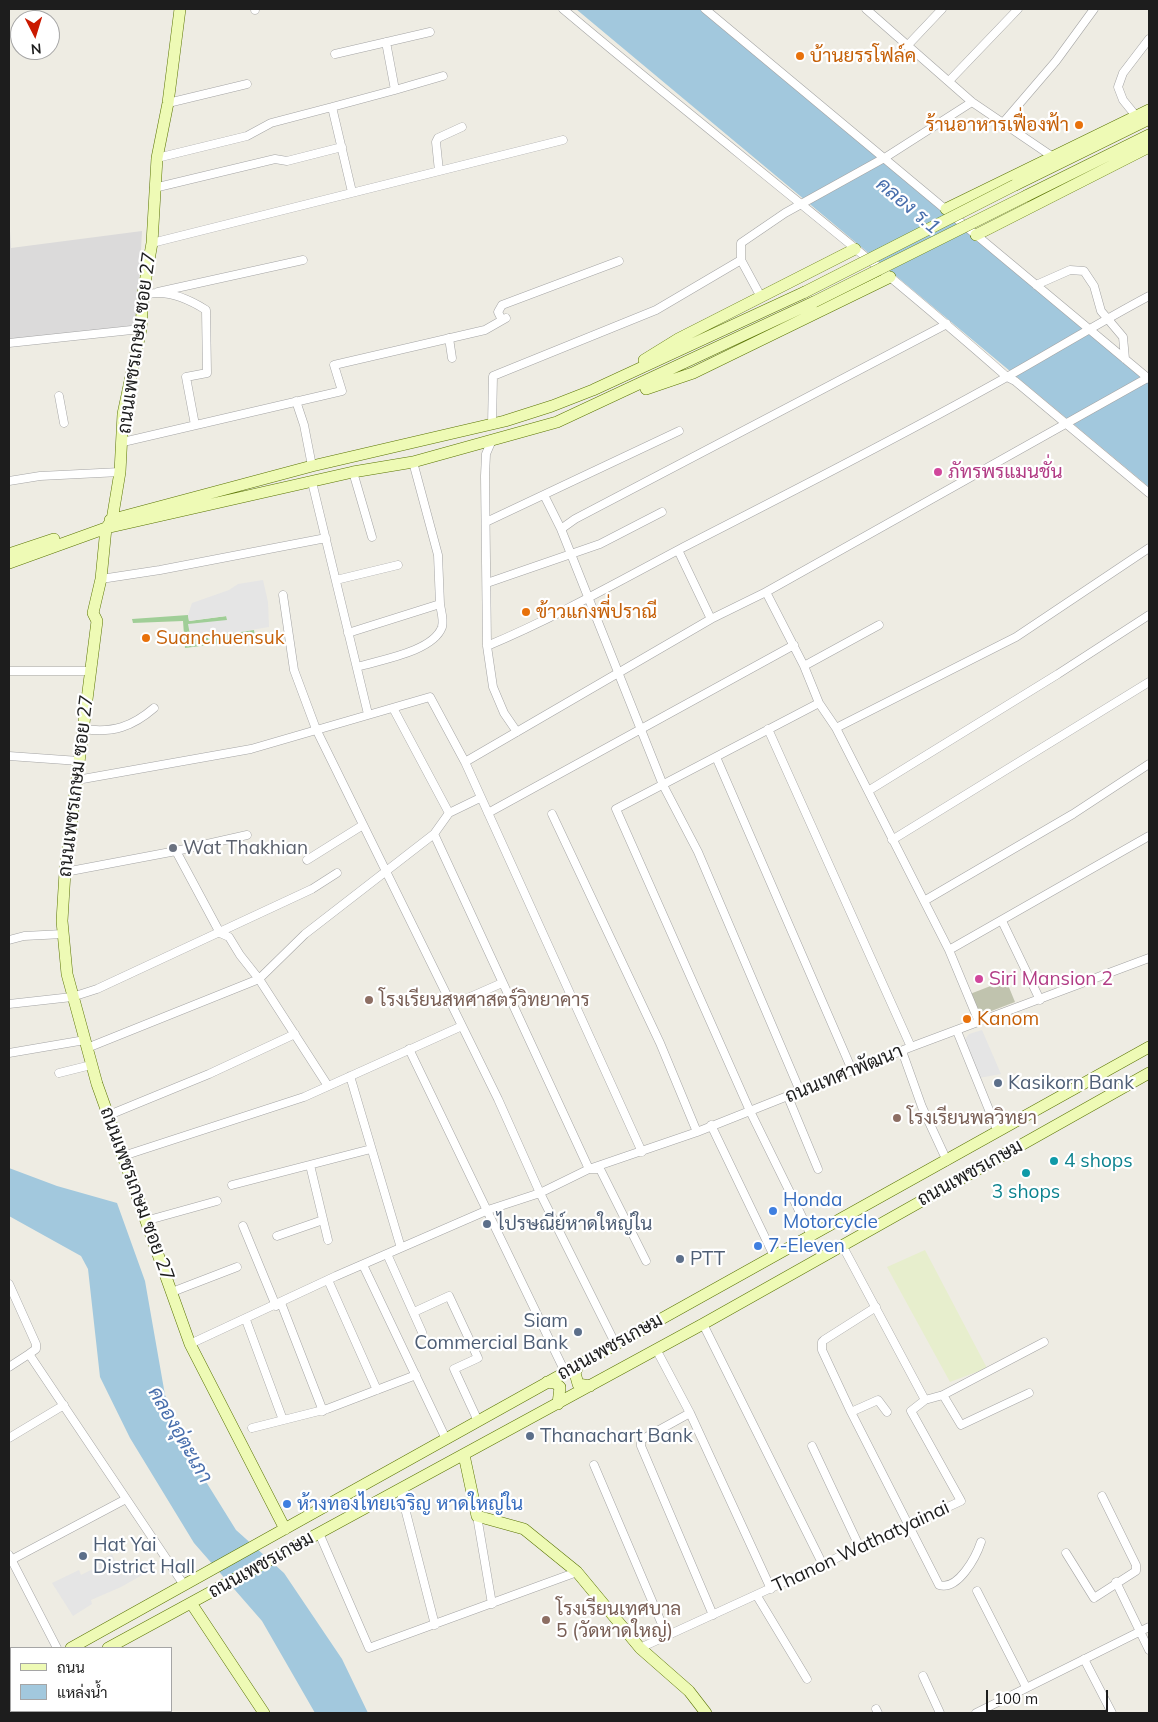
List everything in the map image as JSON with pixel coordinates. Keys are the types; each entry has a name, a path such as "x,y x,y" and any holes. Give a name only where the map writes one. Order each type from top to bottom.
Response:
{"main road":[{"name":"ถนนเพชรเกษม ซอย 27","path":"180,9 168,103 157,158 152,243 141,329 123,414 120,472 93,613 96,621 65,872 63,934 67,974 91,1065 145,1221 190,1344 281,1531"},
{"path":"946,209 1149,110"},
{"path":"9,554 312,466 492,425 552,406 593,390 805,292 1149,119"},
{"path":"9,564 109,524 353,472 413,462 557,422 597,405 814,302 1149,135"},
{"path":"976,235 1149,147"},
{"path":"593,390 678,339 855,249"},
{"path":"597,405 693,373 890,277"},
{"name":"ถนนเพชรเกษม","path":"73,1647 1149,1048"},
{"name":"ถนนเพชรเกษม","path":"110,1647 703,1324 1149,1073"},
{"path":"1070,1092 1080,1112"},
{"path":"894,1190 904,1210"},
{"path":"579,1364 575,1373 578,1384 590,1386"},
{"path":"547,1382 555,1383 560,1387 558,1404"},
{"path":"464,1455 477,1516 524,1529 577,1572 640,1648 689,1691 706,1713"},
{"path":"191,1603 264,1713"}],"street":[{"path":"563,9 671,100 947,324 1007,377 1070,422 1149,493"},
{"path":"465,762 619,675 711,619 766,592 1149,378 976,235 886,157 705,9"},
{"path":"866,9 972,102 1002,124 1053,156"},
{"path":"907,46 942,9"},
{"path":"949,81 1018,9"},
{"path":"1002,124 1056,61 1094,9"},
{"path":"335,54 430,32"},
{"path":"1136,116 1123,100 1118,87 1123,73 1149,39"},
{"path":"386,42 395,90"},
{"path":"157,158 247,136 271,123 443,76"},
{"path":"168,103 247,84"},
{"path":"761,297 741,260 741,243 800,205 886,157 972,102"},
{"path":"332,107 352,192"},
{"path":"439,171 436,142 438,138 462,127"},
{"path":"152,243 563,140"},
{"path":"154,188 275,159 287,161 342,147"},
{"path":"146,294 303,260"},
{"path":"492,425 493,376 656,310 741,260"},
{"path":"122,442 342,390 334,365 486,330 504,319 498,312 502,305 619,261"},
{"path":"1036,285 1070,270 1084,271 1094,286 1101,311 1123,337 1126,359"},
{"path":"146,294 155,293 189,299 206,310 207,373 186,377 195,425"},
{"path":"487,646 588,600 678,550 834,471 1007,377 1088,329 1149,296"},
{"path":"561,529 575,519 947,324"},
{"path":"9,343 141,329"},
{"path":"449,338 452,358"},
{"path":"59,396 64,423"},
{"path":"296,401 304,425 312,466"},
{"path":"486,522 679,431"},
{"path":"492,440 486,454 487,646 492,687 504,713 517,732"},
{"path":"357,667 423,647 442,628 443,618 440,604 438,556 413,462"},
{"path":"9,481 40,476 120,472"},
{"path":"353,472 372,536"},
{"path":"312,482 368,714"},
{"path":"544,496 561,529 570,556 642,727 664,785 698,852 800,1092"},
{"path":"487,583 570,556 600,544 662,512"},
{"path":"101,579 160,570 326,538"},
{"path":"836,728 1016,637 1149,548"},
{"path":"678,550 711,619"},
{"path":"336,580 398,565"},
{"path":"766,592 804,666 818,703 836,728 949,950 979,1022"},
{"path":"283,595 294,670 316,729 452,1005 540,1193 616,1345"},
{"path":"348,632 440,604"},
{"path":"868,791 1058,674 1149,615"},
{"path":"804,666 879,625"},
{"path":"488,813 794,645"},
{"path":"9,671 89,672"},
{"path":"892,840 1149,682"},
{"path":"77,780 251,749 430,697 465,762 642,1152"},
{"path":"811,1236 750,1111 616,809 818,703"},
{"path":"84,729 112,731 137,720 154,708"},
{"path":"393,708 449,814"},
{"path":"768,729 911,1047"},
{"path":"9,756 79,760"},
{"path":"716,757 852,1070"},
{"path":"924,901 1073,814 1149,764"},
{"path":"9,1054 86,1044 260,979 305,934 331,916 386,870 434,834 449,814 480,798"},
{"path":"552,814 660,1043 697,1132"},
{"path":"307,860 363,826"},
{"path":"434,834 589,1169 600,1169 646,1261"},
{"path":"65,872 176,851 247,835"},
{"path":"949,950 1149,836"},
{"path":"176,851 220,933 229,937 240,955 260,979 328,1086"},
{"path":"9,1004 72,997 98,989 312,889 337,873"},
{"path":"1002,921 1040,1000"},
{"path":"9,940 24,936 63,934"},
{"name":"ถนนเทศาพัฒนา","path":"190,1344 246,1320 363,1264 488,1210 540,1193 589,1169 697,1132 911,1047 1149,958"},
{"path":"452,1005 502,983"},
{"path":"123,1156 304,1097 462,1026"},
{"path":"957,1031 998,1132"},
{"path":"109,1115 209,1074 295,1034"},
{"path":"409,1049 565,1372"},
{"path":"902,1051 922,1106 947,1161"},
{"path":"59,1073 91,1065"},
{"path":"350,1076 401,1248"},
{"path":"788,1097 818,1169"},
{"path":"711,1125 774,1256"},
{"path":"232,1185 371,1149"},
{"path":"310,1165 328,1240"},
{"path":"145,1221 217,1201"},
{"path":"277,1236 323,1220"},
{"path":"243,1226 323,1410"},
{"path":"842,1245 924,1400 943,1395 1044,1342"},
{"path":"387,1254 422,1332"},
{"path":"363,1264 446,1439"},
{"path":"172,1292 237,1267"},
{"path":"328,1280 377,1390"},
{"path":"9,1284 36,1344 36,1349 9,1366"},
{"path":"414,1312 449,1296 478,1358 454,1369 478,1421"},
{"path":"876,1307 822,1342 822,1350 907,1526 941,1586 950,1584 965,1573 976,1556 981,1542"},
{"path":"246,1320 283,1420"},
{"path":"703,1324 823,1565"},
{"path":"656,1349 690,1413 771,1589"},
{"path":"29,1354 184,1584"},
{"path":"252,1428 323,1410 416,1375"},
{"path":"943,1395 960,1425 1029,1392"},
{"path":"851,1412 878,1400 887,1412"},
{"name":"Thanon Wathatyainai","path":"640,1648 961,1501 911,1410 924,1400"},
{"path":"9,1438 64,1405"},
{"path":"690,1413 641,1440 641,1446 713,1615"},
{"path":"812,1446 860,1548"},
{"path":"594,1465 667,1636"},
{"path":"400,1489 434,1625"},
{"path":"1066,1552 1094,1598 1116,1582 1136,1571 1136,1565 1102,1496"},
{"path":"56,1647 10,1558 126,1499"},
{"path":"477,1516 492,1604"},
{"path":"319,1533 369,1648 577,1572"},
{"path":"1116,1582 1149,1650"},
{"path":"977,1591 1026,1687"},
{"path":"757,1596 807,1679"},
{"path":"976,1713 1149,1627"},
{"path":"1084,1659 1112,1713"},
{"path":"923,1676 940,1713"}],"shaded area":[{"path":"9,214 11,248 142,231 137,329 9,340"},
{"path":"263,580 268,602 269,627 191,640 188,624 227,620 226,616 189,621 188,615 192,603 229,590 238,584"},
{"path":"1006,980 1015,1002 981,1015 970,994"},
{"path":"982,1030 1001,1074 979,1078 964,1041 969,1034"},
{"path":"925,1250 987,1368 950,1382 887,1267"},
{"path":"112,1554 122,1575 147,1563 151,1570 121,1587 91,1600 92,1604 73,1616 52,1583 79,1570 81,1575 95,1568 93,1563"}],"green space":[{"path":"188,615 189,621 227,616 227,621 191,639 254,630 255,639 185,648 183,621 133,623 132,619"}],"water":[{"name":"คลอง ร.1","path":"576,9 705,9 1149,381 1149,487"},
{"name":"คลองอุ่ตะเภา","path":"9,1168 57,1186 117,1203 145,1281 165,1395 195,1464 236,1530 284,1573 342,1659 368,1713 315,1713 262,1621 194,1543 130,1438 100,1377 88,1269 81,1256 9,1216"}],"place":[{"name":"บ้านยรรโฟล์ค","path":"800,56"},
{"name":"ร้านอาหารเฟื่องฟ้า","path":"1079,125"},
{"name":"ภัทรพรแมนชั่น","path":"938,472"},
{"name":"ข้าวแกงพี่ปราณี","path":"526,612"},
{"name":"Suanchuensuk","path":"146,638"},
{"name":"Wat Thakhian","path":"173,848"},
{"name":"Siri Mansion 2","path":"979,979"},
{"name":"โรงเรียนสหศาสตร์วิทยาคาร","path":"369,1000"},
{"name":"Kanom","path":"967,1019"},
{"name":"Kasikorn Bank","path":"998,1083"},
{"name":"โรงเรียนพลวิทยา","path":"897,1118"},
{"name":"4 shops","path":"1054,1161"},
{"name":"3 shops","path":"1026,1173"},
{"name":"Honda Motorcycle","path":"773,1211"},
{"name":"ไปรษณีย์หาดใหญ่ใน","path":"487,1224"},
{"name":"7-Eleven","path":"758,1246"},
{"name":"PTT","path":"680,1259"},
{"name":"Siam Commercial Bank","path":"578,1332"},
{"name":"Thanachart Bank","path":"530,1436"},
{"name":"ห้างทองไทยเจริญ หาดใหญ่ใน","path":"287,1504"},
{"name":"Hat Yai District Hall","path":"83,1556"},
{"name":"โรงเรียนเทศบาล 5 (วัดหาดใหญ่)","path":"546,1620"}]}
